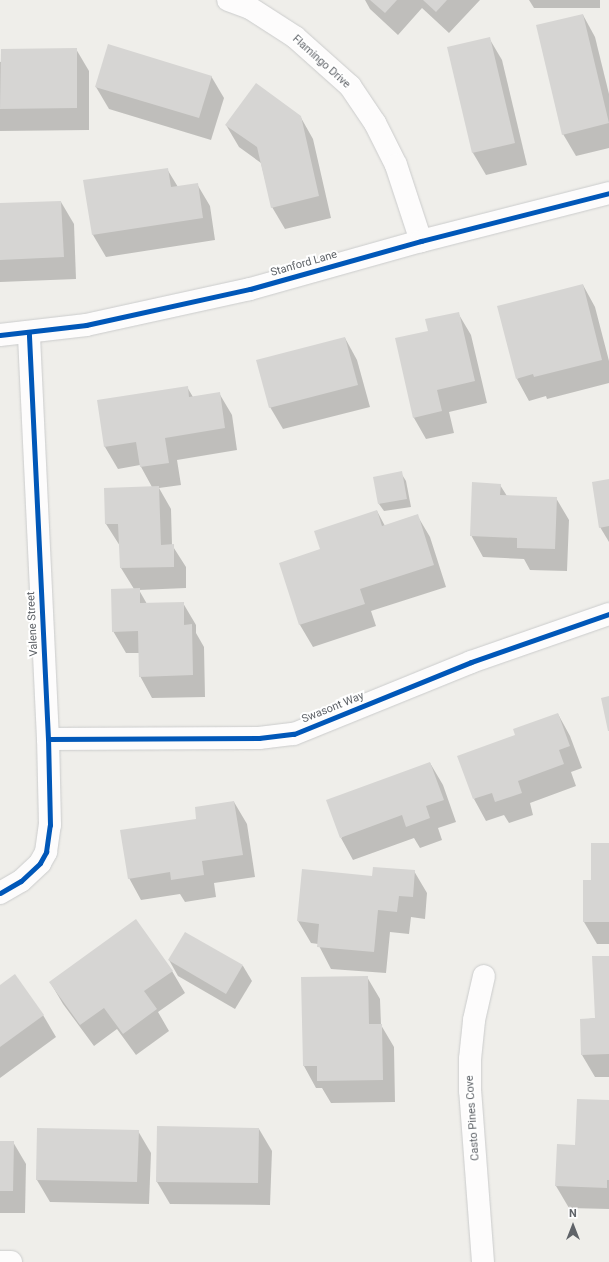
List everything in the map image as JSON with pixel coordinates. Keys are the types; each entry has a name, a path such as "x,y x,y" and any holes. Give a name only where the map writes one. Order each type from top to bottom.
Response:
{"street":[{"name":"Flamingo Drive","path":"228,0 250,8 295,37 350,86 375,123 396,165 421,241"},
{"name":"Stanford Lane","path":"0,335 86,325 250,289 421,241 609,193"},
{"name":"Valene Street","path":"0,893 31,873 40,863 46,852 50,825 48,740 29,332"},
{"name":"Swasont Way","path":"48,740 259,738 294,734 471,662 609,614"},
{"name":"Casto Pines Cove","path":"484,976 474,1020 470,1059 470,1091 484,1262"},
{"path":"0,1262 11,1262"}],"building":[{"path":"370,0 397,0 385,13"},
{"path":"423,0 447,0 436,12"},
{"path":"583,14 609,123 562,135 536,25"},
{"path":"490,37 515,143 472,153 447,47"},
{"path":"108,44 212,76 199,118 95,87"},
{"path":"77,48 77,108 0,109 1,49"},
{"path":"256,83 301,116 319,196 271,208 257,147 225,125"},
{"path":"168,168 171,187 198,183 203,218 92,235 83,180"},
{"path":"61,201 64,257 0,260 0,203"},
{"path":"583,284 602,360 534,377 533,374 516,379 497,306"},
{"path":"459,312 475,381 437,390 442,411 413,418 395,338 428,331 425,319"},
{"path":"345,337 358,385 269,408 256,360"},
{"path":"188,386 189,397 220,392 225,428 165,438 169,463 140,467 136,442 104,447 97,400"},
{"path":"402,471 407,499 378,504 373,477"},
{"path":"609,479 609,526 599,528 592,482"},
{"path":"472,482 501,484 500,495 557,497 555,549 517,548 517,538 470,536"},
{"path":"159,486 161,545 174,544 174,567 120,568 118,524 105,524 104,488"},
{"path":"377,510 382,526 418,514 434,565 360,589 365,604 299,625 279,563 320,549 314,531"},
{"path":"140,588 140,603 184,602 184,625 192,624 193,675 139,677 138,631 112,632 111,589"},
{"path":"609,696 609,731 608,731 601,698"},
{"path":"558,713 570,746 559,750 564,764 518,781 522,793 495,802 492,793 473,799 457,756 515,735 513,729"},
{"path":"430,762 444,800 426,806 430,818 406,827 402,815 340,838 326,800"},
{"path":"234,801 243,855 202,861 204,875 171,880 170,872 128,879 120,830 196,819 195,807"},
{"path":"591,843 609,843 609,922 583,922 583,880 591,880"},
{"path":"373,867 415,870 413,897 399,896 397,912 378,910 374,952 317,947 319,924 297,921 302,869 372,876"},
{"path":"136,919 173,971 144,991 157,1009 123,1034 104,1008 80,1025 49,982"},
{"path":"185,932 243,965 226,994 168,960"},
{"path":"592,956 609,956 609,1054 581,1055 580,1019 595,1018"},
{"path":"15,974 44,1015 0,1047 0,985"},
{"path":"368,976 369,1024 382,1024 383,1080 317,1081 317,1066 303,1066 301,977"},
{"path":"577,1099 609,1100 609,1180 607,1180 607,1188 555,1186 557,1144 575,1145"},
{"path":"157,1126 259,1128 258,1183 156,1182"},
{"path":"37,1128 139,1130 137,1182 36,1180"},
{"path":"0,1141 14,1141 13,1191 0,1191"}],"cycle path":[{"path":"0,335 86,325 250,289 421,241 609,193"},
{"path":"0,893 21,881 40,863 46,852 50,825 48,739 29,332"},
{"path":"48,739 259,738 294,734 471,662 609,614"}]}
